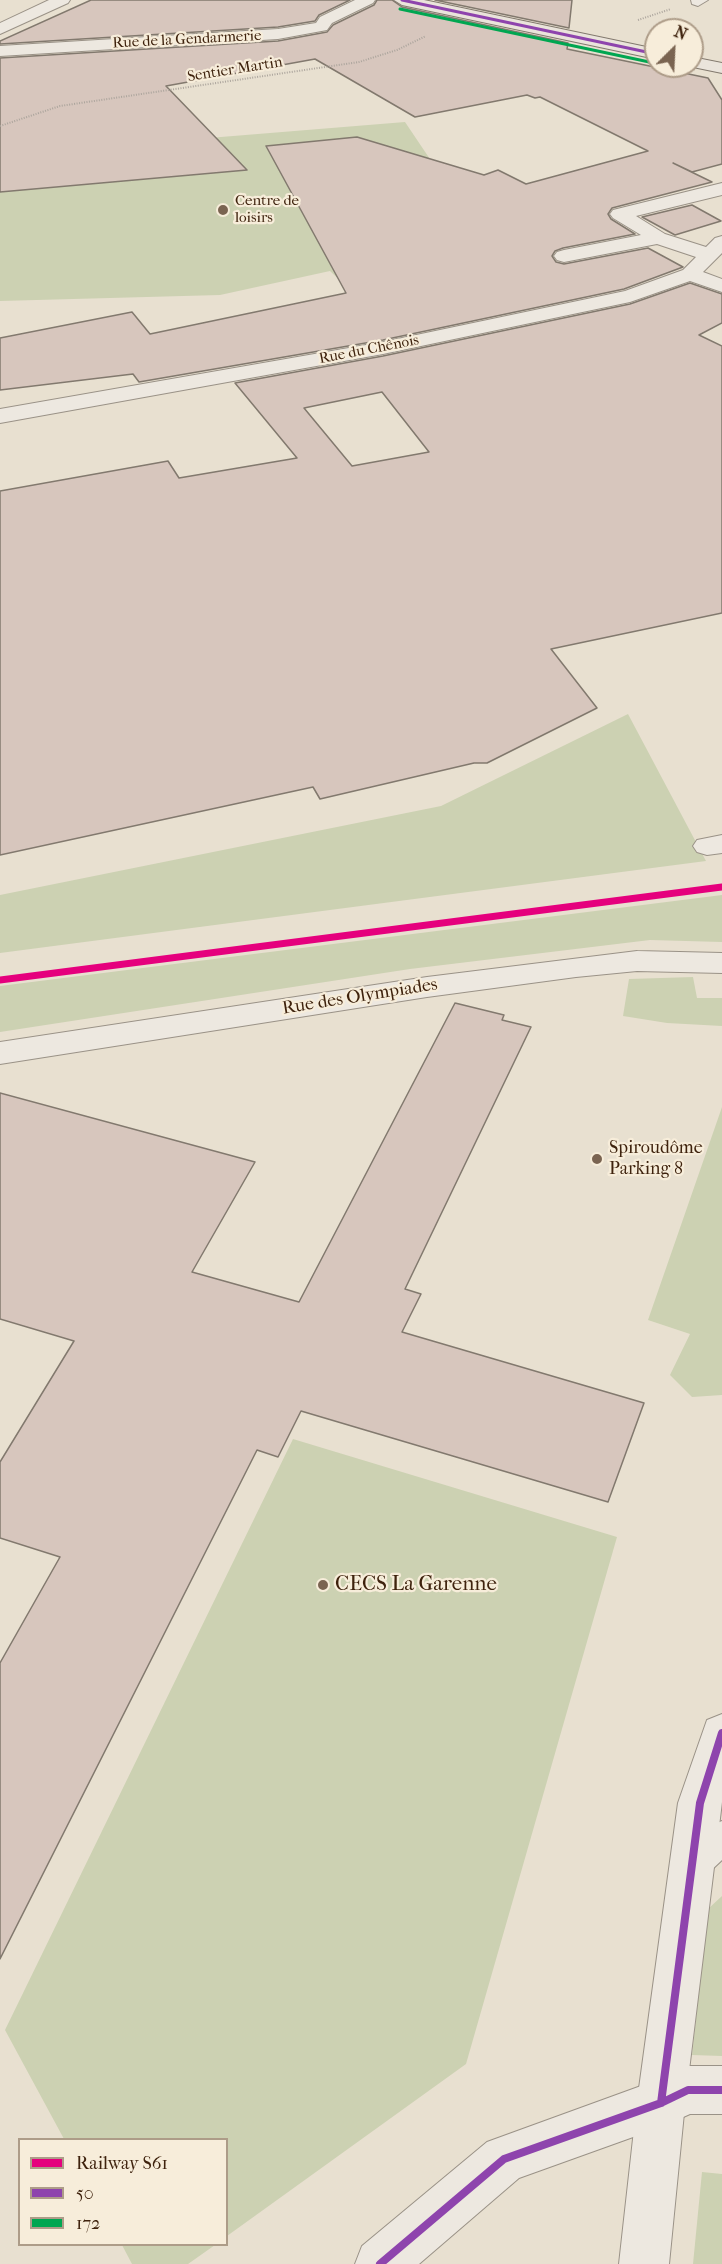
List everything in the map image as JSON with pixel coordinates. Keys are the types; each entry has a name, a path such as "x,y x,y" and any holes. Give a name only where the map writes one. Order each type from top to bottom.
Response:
{"main road":[{"path":"402,0 644,51"},
{"path":"704,64 722,68"}],"street":[{"path":"0,29 62,0"},
{"name":"Rue de la Gendarmerie","path":"0,51 278,34 321,27 326,20 367,0"},
{"path":"716,249 658,238 620,214 722,189"},
{"path":"564,256 658,238"},
{"name":"Rue du Chênois","path":"0,416 383,348 630,296 690,273 716,249"},
{"path":"690,273 722,286"},
{"name":"Rue des Olympiades","path":"0,1053 427,987 576,967 637,961 722,963"},
{"path":"644,2264 661,2103 707,1851 700,1803 722,1733"},
{"path":"380,2264 504,2159 661,2103 688,2090 722,2090"}],"path":[{"name":"Sentier Martin","path":"0,126 60,106 359,62 397,50 466,14"}],"green space":[{"name":"Centre de loisirs","path":"405,122 438,171 347,287 330,271 220,295 0,301 0,155"},
{"path":"628,714 706,861 0,953 0,895 441,806"},
{"path":"722,895 722,942 650,940 410,969 0,1032 0,986"},
{"path":"693,977 697,998 722,998 722,1026 667,1023 623,1016 629,979"},
{"path":"722,1107 722,1395 692,1397 670,1375 690,1334 648,1320"},
{"path":"293,1439 617,1537 466,2064 228,2235 228,2138 63,2138 5,2030"},
{"path":"722,1896 722,2056 692,2055 708,1909"},
{"path":"702,2172 722,2174 722,2264 693,2264"},
{"path":"123,2246 214,2246 188,2264 132,2264"}],"building":[{"path":"91,0 350,0 319,15 315,21 278,27 0,44 0,41"},
{"path":"377,0 392,0 402,7 568,43 567,49 644,65 644,78 708,78 722,100 722,164 692,172 673,163 712,182 612,208 608,214 611,219 635,234 563,248 555,251 552,256 556,262 564,264 648,248 683,267 624,289 383,340 139,382 133,374 0,390 0,338 132,312 150,334 346,293 266,146 357,137 484,175 498,170 526,184 648,151 540,97 527,95 415,117 315,59 166,86 247,170 0,192 0,58 278,41 327,32 333,25 374,5"},
{"path":"435,0 572,0 569,28"},
{"path":"692,205 721,221 675,235 642,217"},
{"path":"690,283 722,294 722,323 699,335 722,346 722,613 551,649 597,708 487,763 474,763 320,799 313,787 0,855 0,491 168,461 179,478 297,458 235,383 383,356 630,304","holes":["382,392 429,452 352,466 304,408"]},
{"path":"455,1003 504,1015 502,1020 531,1027 405,1289 421,1294 402,1332 644,1403 608,1502 301,1411 278,1457 257,1450 0,1959 0,1663 60,1557 0,1538 0,1462 74,1341 0,1319 0,1093 255,1162 192,1272 299,1302"}],"rail line":[{"name":"S61","path":"0,980 722,887"}],"transit line":[{"name":"50","path":"402,0 644,51"},
{"name":"172","path":"400,9 644,61"},
{"name":"50","path":"661,2103 700,1803 722,1733"},
{"name":"50","path":"380,2264 504,2159 661,2103 688,2090 722,2090"}],"place":[{"name":"Centre de loisirs","path":"223,210"},
{"name":"Spiroudôme Parking 8","path":"597,1159"},
{"name":"CECS La Garenne","path":"323,1585"}]}
